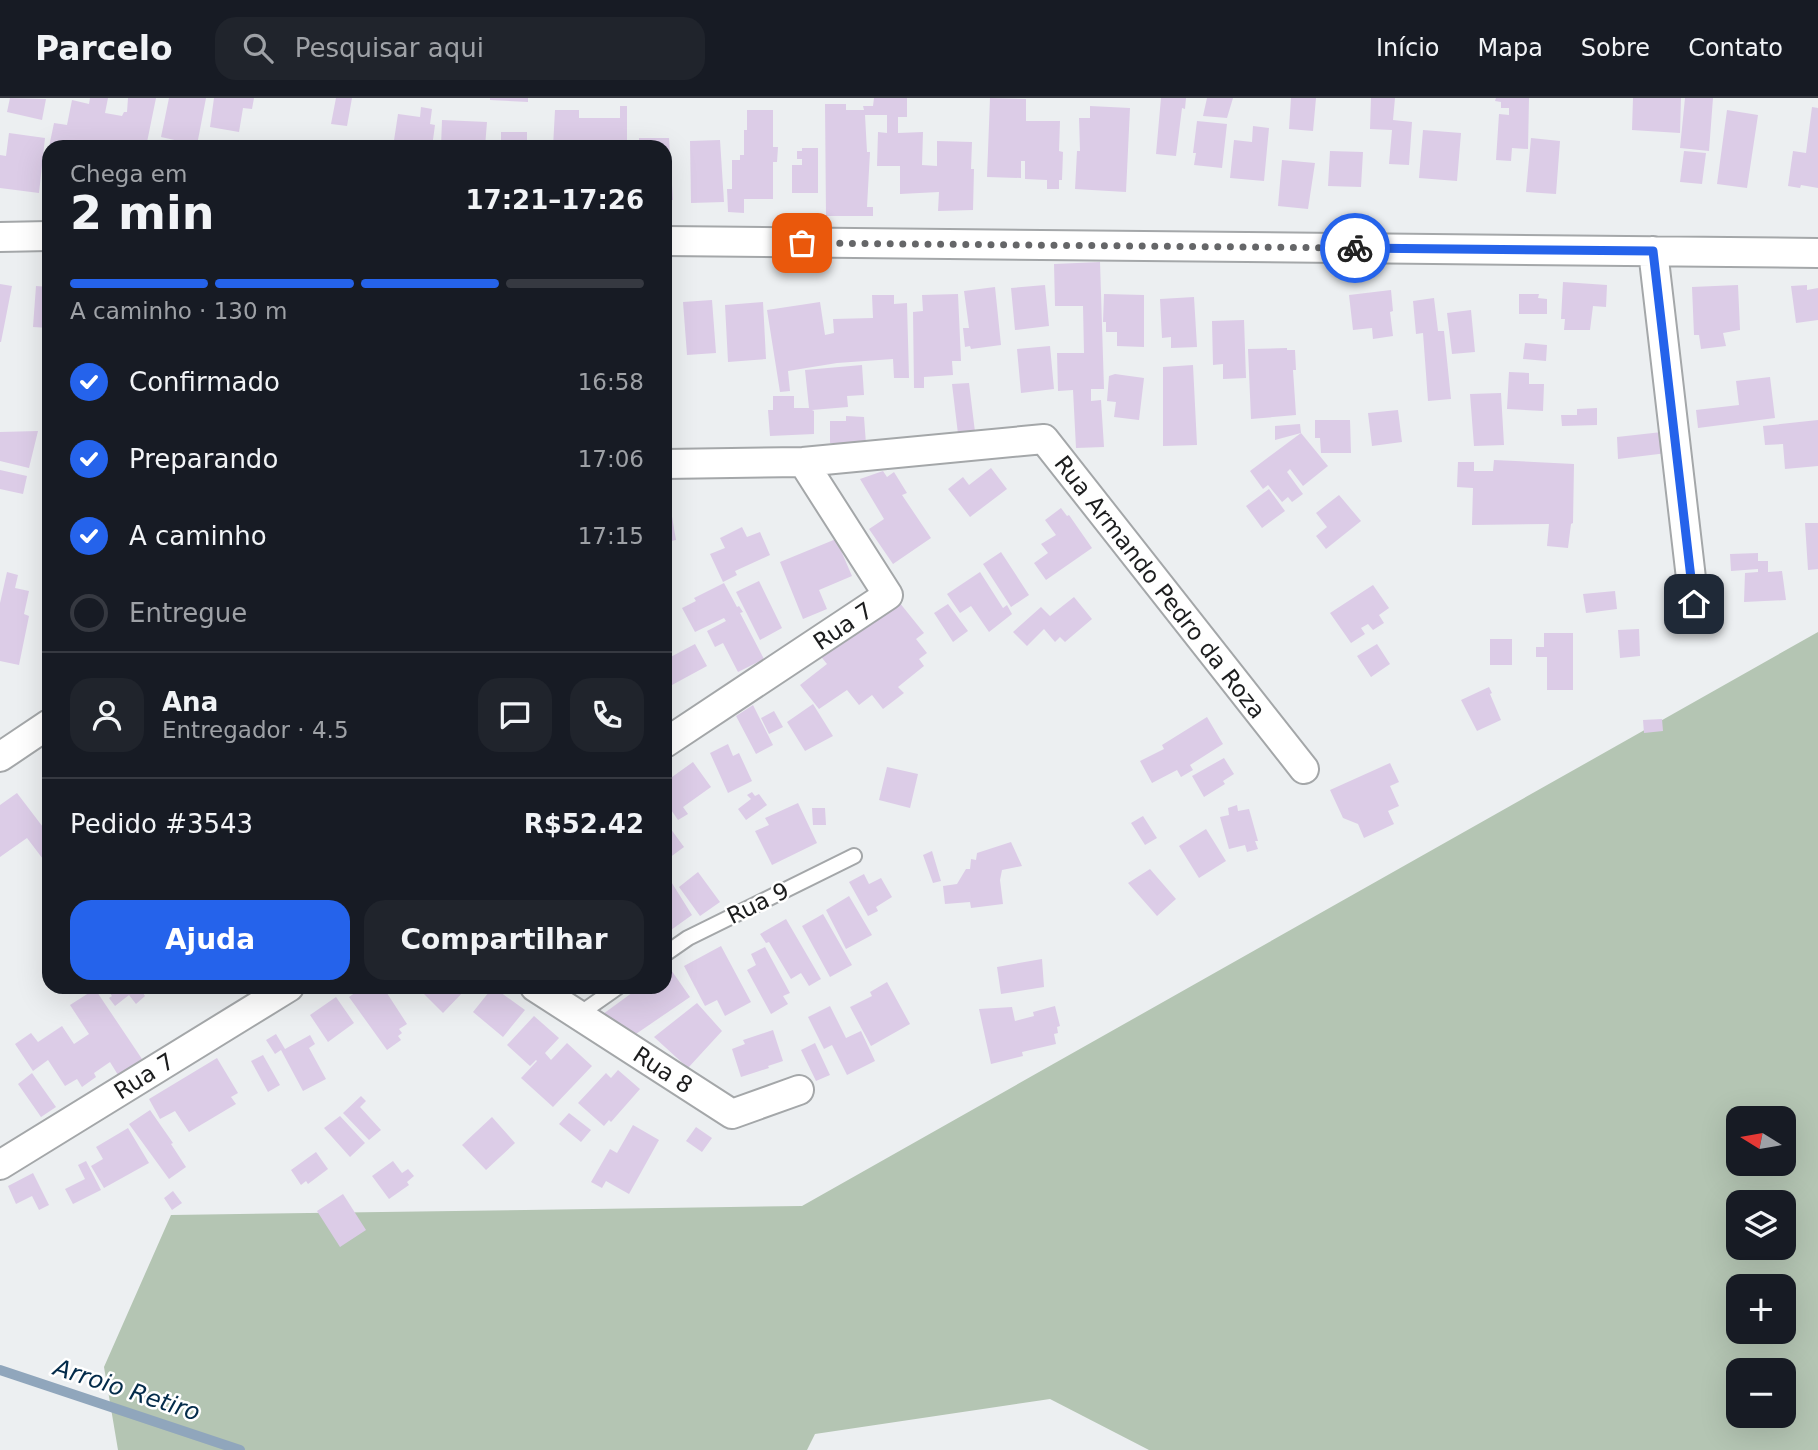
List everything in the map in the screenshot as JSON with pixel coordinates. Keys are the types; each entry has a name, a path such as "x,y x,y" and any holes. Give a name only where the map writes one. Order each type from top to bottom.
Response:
{"street":[{"path":"0,237 42,236"},
{"path":"672,241 1818,253"},
{"path":"1653,251 1694,604"},
{"name":"Rua Armando Pedro da Roza","path":"672,464 803,462 1044,439 1304,769"},
{"name":"Rua 7","path":"672,739 888,595 803,462"},
{"path":"0,757 42,729"},
{"name":"Rua 7","path":"0,1165 278,994"},
{"name":"Rua 8","path":"546,994 732,1114 799,1090"}],"lane":[{"name":"Rua 9","path":"672,949 688,938 854,856"},
{"path":"578,1015 608,994"}],"green space":[{"path":"1818,632 1818,1450 1149,1450 1050,1399 815,1434 807,1450 118,1450 104,1367 171,1215 802,1206"}],"building":[{"path":"10,98 46,99 42,120 7,112"},
{"path":"90,98 108,98 105,113 122,116 127,112 128,98 156,98 147,140 50,140 54,123 67,125 72,100 89,104"},
{"path":"169,98 206,98 198,140 161,137"},
{"path":"214,98 254,98 252,109 243,108 239,132 210,127"},
{"path":"336,98 352,98 347,126 331,124"},
{"path":"528,98 528,102 490,100"},
{"path":"874,98 907,98 907,117 898,117 898,133 923,132 922,165 937,166 937,141 972,142 973,210 938,211 939,192 900,194 900,166 877,166 878,132 887,133 887,115 865,115 867,152 870,152 867,207 873,207 873,216 826,216 825,104 846,104 846,110 864,110 863,106 873,106"},
{"path":"990,98 1026,99 1026,121 1060,121 1059,151 1063,152 1059,189 1047,189 1047,180 1025,179 1025,161 1021,161 1021,178 987,177"},
{"path":"1161,98 1186,98 1185,109 1182,108 1176,156 1156,154"},
{"path":"1207,98 1233,98 1227,118 1203,116"},
{"path":"1291,98 1316,98 1313,131 1289,129"},
{"path":"1371,98 1395,98 1393,120 1412,122 1409,165 1389,164 1392,130 1370,129"},
{"path":"1496,98 1529,98 1528,149 1512,148 1511,161 1496,160 1499,114 1509,115 1509,108 1501,108 1501,102 1495,101"},
{"path":"1633,98 1681,98 1680,133 1632,130"},
{"path":"1685,98 1713,98 1709,151 1680,148"},
{"path":"620,106 627,106 627,140 553,140 555,110 579,110 579,118 620,118"},
{"path":"1090,106 1130,108 1126,192 1075,189 1077,151 1080,151 1079,118 1090,118"},
{"path":"421,107 432,109 430,124 435,125 433,140 394,140 398,114 420,117"},
{"path":"1812,107 1818,108 1818,188 1788,186 1793,151 1806,153"},
{"path":"747,110 773,110 773,147 778,147 777,162 773,162 773,199 744,199 744,213 728,212 727,189 732,189 732,160 740,160 740,155 744,155"},
{"path":"1727,110 1758,115 1747,188 1717,184"},
{"path":"442,120 487,122 486,140 441,140"},
{"path":"1197,121 1227,124 1222,168 1194,165"},
{"path":"1253,126 1269,128 1264,181 1230,178 1234,140 1252,142"},
{"path":"1423,130 1461,133 1457,181 1419,178"},
{"path":"501,132 527,132 527,140 501,140"},
{"path":"9,133 45,138 42,140 39,193 0,188 0,155 6,156"},
{"path":"669,138 669,140 639,140"},
{"path":"1531,138 1560,141 1556,194 1526,192"},
{"path":"720,140 724,202 691,203 690,141"},
{"path":"802,148 818,148 818,193 792,193 792,165 802,165 802,159 797,159 797,151 802,151"},
{"path":"1330,151 1363,152 1361,187 1328,186"},
{"path":"1684,151 1706,153 1702,184 1680,182"},
{"path":"1282,160 1315,163 1308,209 1278,206"},
{"path":"1100,262 1104,389 1091,389 1091,401 1101,400 1104,447 1076,448 1073,390 1058,391 1057,353 1084,353 1083,306 1055,306 1054,264"},
{"path":"1563,282 1607,285 1606,307 1593,306 1590,330 1564,330 1565,319 1561,319"},
{"path":"0,284 12,286 1,342 0,342"},
{"path":"1045,285 1049,326 1015,330 1011,288"},
{"path":"1738,285 1740,330 1723,333 1726,346 1701,349 1699,335 1694,335 1692,287"},
{"path":"1807,285 1807,290 1818,288 1818,320 1796,323 1791,286"},
{"path":"36,286 42,286 42,328 33,327"},
{"path":"995,287 1001,345 971,349 970,346 965,347 963,328 969,328 964,291"},
{"path":"1391,290 1393,336 1373,339 1372,328 1353,330 1349,295"},
{"path":"958,294 961,361 952,361 953,375 924,377 924,388 914,388 913,312 923,311 922,295"},
{"path":"1104,294 1144,295 1144,347 1117,346 1117,332 1106,332 1106,322 1103,322"},
{"path":"1519,294 1539,294 1538,298 1547,299 1547,314 1519,314"},
{"path":"872,295 894,295 894,304 907,303 909,378 894,378 893,359 837,363 788,371 790,391 780,392 767,310 820,302 825,335 834,333 833,319 873,318"},
{"path":"1194,297 1197,347 1171,348 1171,337 1162,338 1160,299"},
{"path":"1434,298 1438,331 1444,331 1451,399 1428,401 1423,333 1416,334 1413,301"},
{"path":"712,300 716,353 687,355 683,302"},
{"path":"763,302 766,359 728,362 725,305"},
{"path":"1471,310 1475,352 1452,354 1447,313"},
{"path":"1244,320 1246,378 1223,379 1223,364 1213,365 1212,321"},
{"path":"1525,343 1547,345 1546,361 1523,359"},
{"path":"1050,346 1054,389 1021,393 1017,349"},
{"path":"1248,349 1295,350 1296,370 1293,370 1296,415 1251,419"},
{"path":"862,365 864,395 847,396 848,407 812,410 814,434 770,436 768,410 773,410 773,396 794,396 794,408 809,408 805,370"},
{"path":"1193,365 1197,445 1163,446 1163,367"},
{"path":"1509,372 1529,373 1529,384 1544,384 1543,411 1507,409"},
{"path":"1115,374 1144,378 1139,420 1114,417 1116,402 1107,401 1109,376"},
{"path":"1770,377 1775,418 1698,428 1696,410 1739,405 1736,381"},
{"path":"969,383 975,432 958,434 952,384"},
{"path":"1501,393 1504,445 1474,446 1470,394"},
{"path":"1597,408 1597,425 1562,426 1561,415 1577,415 1577,409"},
{"path":"1398,410 1402,442 1372,446 1368,413"},
{"path":"846,416 864,417 866,444 830,443 830,421 846,421"},
{"path":"1315,420 1350,420 1351,453 1321,453 1320,438 1315,438"},
{"path":"1818,420 1818,466 1785,469 1783,444 1765,445 1763,426"},
{"path":"1300,424 1301,433 1275,440 1275,426"},
{"path":"38,431 29,468 0,461 0,432"},
{"path":"1662,432 1667,453 1618,459 1617,437"},
{"path":"1301,433 1328,466 1303,486 1290,469 1287,472 1303,494 1292,502 1288,497 1282,502 1268,485 1263,489 1250,471"},
{"path":"1494,460 1574,464 1573,523 1568,548 1547,546 1549,524 1472,525 1473,488 1457,487 1458,462 1474,462 1474,471 1493,471"},
{"path":"991,468 1007,489 970,517 948,489 963,477 969,485"},
{"path":"0,470 27,476 23,494 0,489"},
{"path":"883,471 887,477 894,472 907,493 902,495 931,538 893,564 869,529 884,519 860,479"},
{"path":"1269,489 1285,511 1262,528 1246,506"},
{"path":"1339,495 1361,521 1326,549 1316,536 1327,527 1316,513"},
{"path":"1061,508 1092,548 1046,580 1034,563 1048,553 1041,544 1056,535 1045,520"},
{"path":"672,516 676,540 672,541"},
{"path":"1805,523 1818,523 1818,569 1808,570"},
{"path":"742,527 747,537 760,532 770,555 735,571 737,575 723,582 710,554 725,548 720,538"},
{"path":"836,539 852,576 819,590 827,609 803,619 780,562"},
{"path":"1001,552 1029,595 1011,607 983,564"},
{"path":"1758,553 1758,561 1768,561 1768,572 1782,571 1786,600 1744,602 1745,573 1758,572 1758,569 1731,571 1730,554"},
{"path":"7,572 18,575 15,588 29,591 24,614 29,616 19,665 0,661 0,603"},
{"path":"980,572 1003,608 1007,605 1012,614 989,632 971,606 960,613 947,594"},
{"path":"759,581 782,628 760,640 736,592"},
{"path":"724,583 737,607 743,612 740,613 764,659 738,672 723,643 715,647 707,631 726,621 724,618 695,632 682,608 696,601 694,598"},
{"path":"1373,585 1389,608 1379,615 1384,623 1373,630 1368,624 1361,628 1365,634 1351,643 1330,613"},
{"path":"1615,591 1617,609 1586,613 1583,594"},
{"path":"895,597 924,633 916,639 927,653 919,659 924,666 898,687 904,693 883,709 872,695 859,705 847,690 819,709 800,685 827,664 818,653"},
{"path":"1074,597 1092,619 1065,642 1060,637 1055,642 1044,629 1027,646 1013,632 1041,607 1050,616"},
{"path":"948,604 968,631 953,642 934,613"},
{"path":"1639,629 1640,656 1620,658 1618,630"},
{"path":"1544,633 1573,633 1573,690 1547,690 1547,657 1536,657 1536,647 1544,647"},
{"path":"1490,639 1512,639 1512,665 1490,665"},
{"path":"695,644 707,666 672,685 672,656"},
{"path":"1377,644 1390,664 1371,677 1357,656"},
{"path":"1489,687 1501,720 1477,731 1461,700"},
{"path":"813,704 833,736 805,751 787,722"},
{"path":"753,705 773,745 756,754 736,716"},
{"path":"774,711 783,727 769,734 761,718"},
{"path":"1207,717 1223,744 1190,765 1193,770 1181,777 1177,770 1152,783 1140,761 1164,749 1162,745"},
{"path":"1662,719 1663,731 1644,733 1643,720"},
{"path":"728,744 733,756 739,753 752,781 728,793 710,753"},
{"path":"1224,758 1234,774 1223,781 1225,784 1204,797 1192,776"},
{"path":"693,762 711,787 683,807 688,814 678,820 672,811 672,777"},
{"path":"1390,763 1399,782 1390,786 1399,806 1388,811 1394,824 1364,838 1358,824 1343,818 1330,790"},
{"path":"887,767 918,774 910,808 879,800"},
{"path":"752,792 755,796 759,794 767,805 746,820 738,809 751,799 747,795"},
{"path":"17,793 42,826 42,858 27,838 0,857 0,805"},
{"path":"798,803 817,843 772,865 755,831 769,825 765,818"},
{"path":"1237,805 1238,811 1249,809 1258,849 1247,852 1245,845 1229,849 1220,817 1229,815 1228,808"},
{"path":"812,808 825,808 826,825 813,825"},
{"path":"1143,816 1157,838 1145,845 1131,823"},
{"path":"1206,829 1226,861 1199,878 1179,846"},
{"path":"672,831 684,847 672,856"},
{"path":"1011,842 1022,866 1002,870 1000,880 1003,904 971,908 970,902 945,904 943,886 957,884 966,869 970,869 971,859 976,860 977,853"},
{"path":"932,851 941,881 933,883 923,855"},
{"path":"1150,869 1176,899 1157,916 1128,883"},
{"path":"698,872 720,902 700,916 679,887"},
{"path":"864,874 869,884 881,878 892,897 876,907 878,911 868,916 849,882"},
{"path":"672,883 692,915 672,929"},
{"path":"849,896 872,935 846,949 826,910"},
{"path":"823,914 852,965 830,977 802,926"},
{"path":"786,919 821,979 809,986 801,973 791,979 769,942 766,943 760,934"},
{"path":"721,946 751,1002 725,1016 717,1000 705,1006 684,966"},
{"path":"765,947 790,993 783,996 788,1004 771,1014 747,970 756,965 751,954"},
{"path":"1042,959 1044,987 1001,994 997,967"},
{"path":"672,971 690,997 633,1036 603,1014 630,994 672,994"},
{"path":"887,982 910,1024 871,1046 850,1007 872,996 870,992"},
{"path":"87,994 98,994 142,1059 118,1075 110,1062 94,1073 96,1077 82,1087 77,1079 65,1086 48,1060 33,1071 15,1044 31,1033 38,1042 62,1026 74,1044 89,1034 70,1005"},
{"path":"111,994 144,994 145,996 136,1004 129,995 115,1006 109,998"},
{"path":"353,994 388,994 407,1024 399,1029 402,1033 398,1036 401,1040 387,1050 349,997"},
{"path":"424,994 461,994 443,1013"},
{"path":"487,994 503,994 525,1010 503,1037 473,1012"},
{"path":"336,997 354,1023 328,1042 310,1015"},
{"path":"697,1003 722,1031 688,1068 654,1037"},
{"path":"830,1006 846,1038 861,1031 875,1061 847,1075 832,1045 824,1049 808,1017"},
{"path":"1055,1006 1060,1026 1057,1027 1058,1033 1054,1034 1056,1044 1022,1052 1023,1056 991,1064 979,1009 1012,1007 1015,1021 1034,1016 1033,1012"},
{"path":"534,1016 559,1038 545,1053 551,1060 567,1043 592,1066 553,1107 521,1078 537,1061 530,1066 507,1045"},
{"path":"773,1030 783,1061 741,1077 732,1049 745,1044 743,1040"},
{"path":"276,1034 285,1049 310,1035 315,1044 309,1048 326,1079 303,1091 281,1050 275,1054 266,1040"},
{"path":"815,1043 830,1075 816,1081 801,1050"},
{"path":"263,1055 280,1085 268,1092 251,1061"},
{"path":"217,1058 238,1093 231,1097 236,1104 189,1132 175,1111 160,1119 149,1099"},
{"path":"618,1070 640,1089 611,1122 609,1120 604,1126 578,1103 606,1073 611,1078"},
{"path":"32,1073 56,1107 41,1117 18,1084"},
{"path":"361,1096 366,1101 360,1107 381,1130 369,1140 343,1113"},
{"path":"150,1110 186,1167 169,1179 129,1124"},
{"path":"569,1113 591,1130 581,1142 559,1124"},
{"path":"340,1116 365,1143 350,1157 324,1128"},
{"path":"492,1117 515,1143 486,1170 462,1145"},
{"path":"633,1125 659,1140 629,1194 606,1181 602,1188 591,1182 610,1149 617,1153"},
{"path":"696,1127 712,1138 702,1152 686,1141"},
{"path":"128,1128 149,1163 104,1188 91,1166 103,1159 96,1147"},
{"path":"316,1152 328,1169 308,1184 306,1181 301,1185 291,1170"},
{"path":"86,1161 101,1190 73,1204 65,1189 85,1179 78,1165"},
{"path":"393,1161 402,1173 408,1169 414,1176 407,1182 409,1185 389,1199 372,1176"},
{"path":"33,1173 49,1205 39,1210 32,1196 16,1204 8,1186"},
{"path":"173,1191 182,1203 172,1210 164,1198"},
{"path":"343,1194 366,1230 340,1247 317,1211"}],"waterway":[{"name":"Arroio Retiro","path":"0,1370 240,1450"}],"way so far":[{"path":"802,243 1355,248"}],"route":[{"path":"1355,248 1653,251 1694,604"}]}
